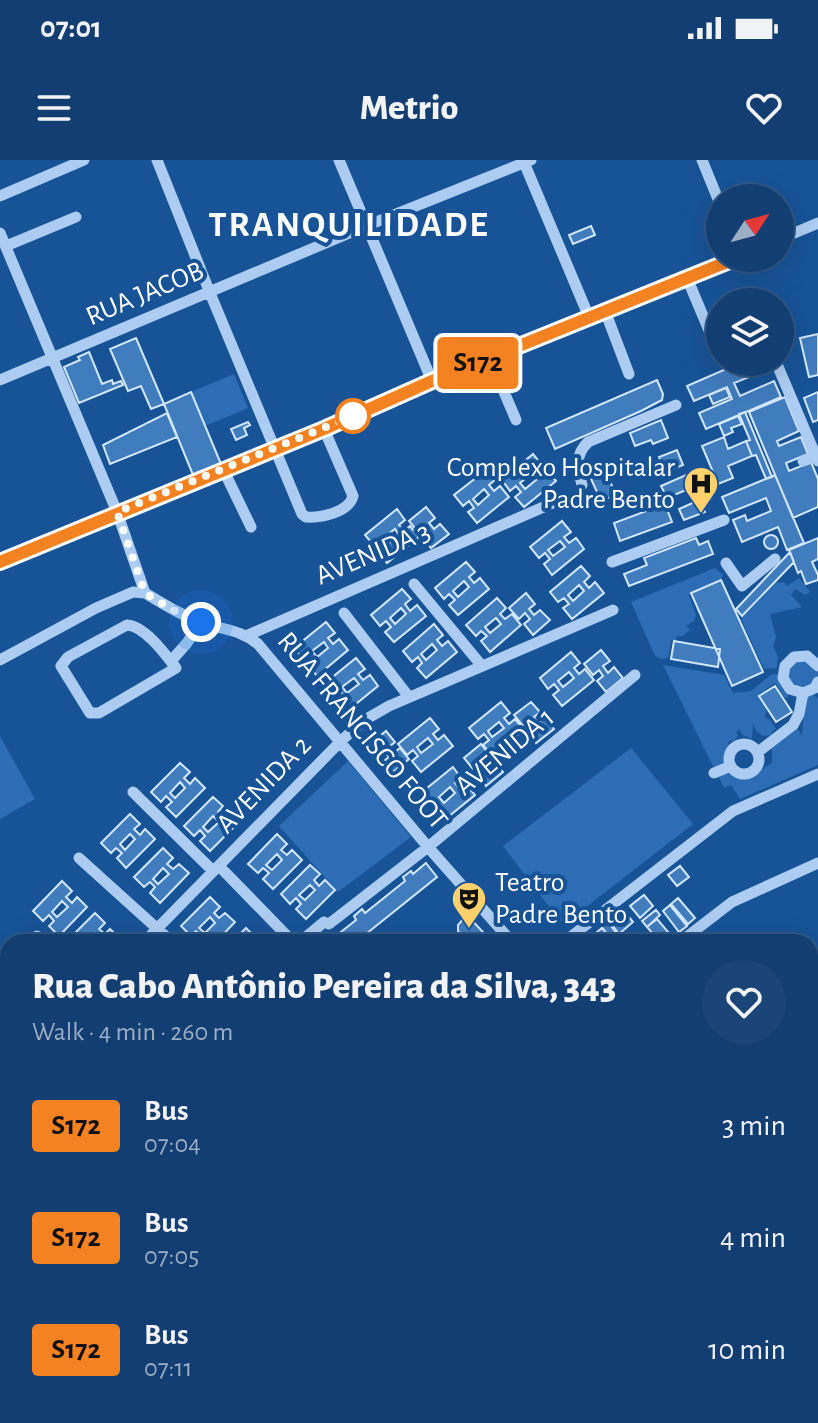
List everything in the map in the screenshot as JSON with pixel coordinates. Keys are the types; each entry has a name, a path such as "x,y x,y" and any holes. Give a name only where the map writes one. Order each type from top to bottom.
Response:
{"street":[{"path":"0,196 84,160"},
{"path":"157,160 302,514 306,517 348,507 353,496 324,429"},
{"path":"339,160 432,381"},
{"path":"702,160 712,184"},
{"path":"526,161 589,317"},
{"name":"RUA JACOB","path":"0,380 526,161"},
{"path":"6,246 76,217"},
{"path":"794,233 818,223"},
{"path":"0,233 117,512 145,593 133,592 96,608 0,660"},
{"path":"0,562 706,270"},
{"path":"687,278 706,323"},
{"path":"605,311 629,374"},
{"path":"490,359 516,420"},
{"path":"782,376 817,458 803,461"},
{"path":"582,485 578,457 580,449 588,442 676,405"},
{"path":"223,469 251,527"},
{"name":"AVENIDA 3","path":"248,635 562,499"},
{"path":"612,562 724,520"},
{"path":"726,563 742,586 775,559"},
{"path":"414,584 482,666"},
{"name":"RUA FRANCISCO FOOT","path":"145,593 201,622 248,635 258,644 505,934"},
{"name":"AVENIDA 2","path":"152,934 363,721 409,697 613,610"},
{"path":"344,613 409,697"},
{"path":"171,661 201,622"},
{"path":"127,625 137,627 171,661 176,668 94,714 90,713 61,666 68,657 127,625"},
{"path":"818,666 807,656 794,657 785,666 783,678 790,689 803,693 815,688 818,682"},
{"name":"AVENIDA 1","path":"311,934 428,847 635,675"},
{"path":"758,752 793,725 799,714 803,693"},
{"path":"742,744 751,745 758,752 760,761 755,770 747,774 737,773 731,766 729,757 733,748 742,744"},
{"path":"714,773 731,766"},
{"path":"574,934 733,811 818,774"},
{"path":"133,792 285,934"},
{"path":"79,858 163,934"},
{"path":"690,934 732,902 818,863"}],"shaded area":[{"path":"234,374 248,408 205,426 191,392"},
{"path":"715,568 723,575 721,580 689,595 696,615 694,621 686,626 690,629 683,636 671,640 668,658 655,656 631,602"},
{"path":"799,578 810,592 805,595 795,589 791,595 802,607 770,614 776,637 773,646 778,657 777,668 764,669 741,619 776,583 784,582 787,586"},
{"path":"795,658 817,665 818,678 803,692 785,678"},
{"path":"663,665 724,675 733,693 751,691 772,674 778,675 790,690 788,698 775,683 759,694 767,711 764,717 776,729 771,735 763,736 753,724 752,739 739,729 735,740 728,742 730,749 726,762 714,768"},
{"path":"813,693 818,699 818,765 740,799 731,785 724,788 718,775 730,769 747,775 757,772 772,763 772,746 796,726 802,736 805,697"},
{"path":"0,736 35,799 0,819"},
{"path":"631,748 693,824 563,925 503,846"},
{"path":"348,761 411,837 338,892 279,826"}],"building":[{"path":"591,226 595,235 573,244 569,235"},
{"path":"818,334 818,375 809,377 800,338"},
{"path":"136,338 164,404 151,409 141,386 128,391 110,349"},
{"path":"89,352 102,384 112,380 113,384 121,381 123,385 79,403 64,367"},
{"path":"710,376 752,376 734,383 740,396 774,381 781,397 706,429 699,413 732,399 727,387 694,401 687,386"},
{"path":"657,380 663,394 662,400 555,449 546,428"},
{"path":"726,388 730,397 713,404 709,395"},
{"path":"191,392 221,464 193,475 164,404"},
{"path":"818,392 818,420 813,422 804,398"},
{"path":"785,397 799,431 777,441 779,446 801,437 808,454 786,463 789,471 811,462 818,479 818,507 793,518 749,412"},
{"path":"745,412 772,477 766,479 756,455 752,456 746,441 750,440 739,414"},
{"path":"167,413 177,437 110,464 103,445"},
{"path":"738,416 742,424 731,428 733,432 724,436 719,424"},
{"path":"661,420 668,438 635,446 630,433"},
{"path":"248,422 250,425 244,428 247,435 236,440 231,429"},
{"path":"724,437 728,449 746,441 752,456 728,466 733,478 718,484 702,446"},
{"path":"677,450 683,465 665,472 659,457"},
{"path":"533,454 542,465 536,470 541,476 547,471 556,481 524,507 515,497 521,492 516,486 510,491 502,480","holes":["531,474 536,480 525,489 520,483"]},
{"path":"602,463 616,495 601,501 587,470"},
{"path":"486,470 495,480 489,485 494,491 500,486 509,497 477,523 468,512 474,508 469,501 463,506 454,495","holes":["484,489 489,495 478,505 473,499"]},
{"path":"686,475 691,488 667,498 661,486"},
{"path":"775,475 804,543 787,550 778,527 742,542 733,520 745,515 747,521 771,511 766,498 729,513 722,497"},
{"path":"699,500 705,512 684,520 679,509"},
{"path":"665,504 672,522 620,541 614,523"},
{"path":"426,507 435,518 429,523 434,529 440,524 449,534 431,548 423,538 429,533 424,527 418,532 409,521"},
{"path":"397,509 405,520 399,525 404,531 410,526 419,537 387,563 379,552 384,547 379,541 374,546 365,535","holes":["395,529 399,535 388,544 383,538"]},
{"path":"562,521 571,532 564,537 569,543 576,538 584,549 552,575 544,564 550,559 545,553 539,558 530,547","holes":["560,541 565,547 553,556 548,550"]},
{"path":"771,535 778,542 771,549 764,542"},
{"path":"696,538 699,545 708,541 713,554 629,586 624,574 647,565 644,558"},
{"path":"818,538 818,559 812,562 818,580 806,584 789,550"},
{"path":"790,552 794,562 742,616 736,609"},
{"path":"466,562 475,572 469,577 474,583 480,578 489,589 458,615 449,605 455,600 449,594 444,599 435,588","holes":["464,581 469,587 458,597 453,591"]},
{"path":"581,566 590,576 584,582 589,588 595,582 604,593 572,619 563,608 569,604 564,598 558,602 550,592","holes":["579,585 584,591 573,601 568,595"]},
{"path":"721,580 763,672 732,686 691,593"},
{"path":"402,589 411,599 405,604 410,611 417,605 426,616 394,642 385,632 391,627 386,621 380,626 371,615","holes":["401,608 406,614 395,624 390,618"]},
{"path":"526,593 535,604 529,609 534,615 540,610 550,620 533,635 524,624 530,619 525,613 519,619 509,608"},
{"path":"497,598 506,608 500,614 505,619 512,614 521,625 490,652 481,641 487,636 481,631 476,636 466,625","holes":["496,618 501,624 490,633 485,627"]},
{"path":"326,622 335,633 328,638 333,644 339,639 348,650 317,676 308,665 314,660 309,654 303,659 294,648","holes":["324,642 328,648 317,657 312,651"]},
{"path":"434,624 443,635 437,640 442,646 448,641 457,652 426,678 417,668 422,663 418,657 412,662 403,651","holes":["432,644 437,650 426,660 421,654"]},
{"path":"674,641 720,649 718,667 671,659"},
{"path":"601,650 610,661 603,666 608,673 614,667 623,678 606,692 597,681 603,676 599,670 593,675 584,664"},
{"path":"571,652 580,663 574,668 579,674 585,669 594,680 562,706 553,695 559,690 554,684 548,689 540,678","holes":["569,672 574,678 563,687 558,681"]},
{"path":"356,658 365,669 358,674 363,680 370,675 378,686 346,712 338,701 344,696 339,690 333,695 324,684","holes":["354,678 359,684 347,693 342,687"]},
{"path":"775,686 792,712 776,722 759,696"},
{"path":"501,702 510,713 504,718 509,724 515,719 524,730 492,756 483,745 489,740 484,734 478,739 469,728","holes":["499,722 504,728 492,737 488,731"]},
{"path":"531,702 540,712 534,717 538,724 545,718 554,729 536,743 528,732 534,727 529,721 523,726 514,715"},
{"path":"430,718 439,729 433,734 438,740 444,735 453,746 421,772 412,761 418,756 413,750 407,755 398,744","holes":["428,738 433,744 421,753 417,747"]},
{"path":"386,731 395,742 389,747 394,753 400,748 409,759 392,773 383,762 389,757 384,751 378,756 369,745"},
{"path":"481,744 490,755 484,760 489,766 495,761 503,772 486,786 478,775 484,770 479,764 473,769 464,758"},
{"path":"180,763 190,772 184,778 190,784 195,778 205,788 176,817 166,807 172,802 166,796 161,802 151,792","holes":["180,782 185,788 175,798 170,793"]},
{"path":"453,767 461,778 455,783 460,790 466,784 475,795 443,821 435,810 440,806 435,799 430,804 421,793","holes":["450,787 455,793 444,803 439,797"]},
{"path":"213,797 223,806 218,812 223,818 229,812 239,822 210,851 200,841 205,836 200,830 194,836 184,826","holes":["213,816 219,822 208,832 203,827"]},
{"path":"130,814 140,824 134,829 140,835 145,829 155,839 126,868 117,858 122,853 116,848 111,853 101,843","holes":["130,834 135,839 125,850 120,844"]},
{"path":"277,834 287,844 281,850 287,855 292,850 302,860 273,889 263,879 269,873 263,868 258,873 248,864","holes":["277,854 282,860 272,870 266,865"]},
{"path":"163,848 173,858 167,864 173,869 179,864 189,873 160,903 150,893 155,887 150,882 144,887 134,877","holes":["163,868 169,874 158,884 153,879"]},
{"path":"426,863 437,877 366,934 343,934 341,932 356,920 354,916 362,909 365,913 405,881 403,877 411,871 413,874"},
{"path":"310,865 320,874 314,880 319,886 325,880 335,890 306,919 296,909 301,904 296,898 290,904 281,894","holes":["310,885 315,890 305,900 299,895"]},
{"path":"680,866 689,877 677,886 668,875"},
{"path":"62,881 72,891 66,897 72,903 77,897 87,907 61,934 49,926 54,921 49,915 43,921 33,911","holes":["62,901 68,907 57,917 52,912"]},
{"path":"644,895 653,906 640,918 630,906"},
{"path":"210,897 220,907 214,913 219,918 225,913 235,922 224,934 200,934 196,931 189,934 181,926","holes":["210,917 215,923 205,933 199,928"]},
{"path":"678,898 695,918 688,924 671,904"},
{"path":"670,905 687,926 679,932 663,911"},
{"path":"656,910 660,915 647,927 642,921"},
{"path":"624,911 633,922 619,934 610,922"},
{"path":"95,913 105,923 99,929 105,934 74,934"},
{"path":"464,918 470,918 485,934 461,934 458,925"},
{"path":"657,919 669,933 653,934 647,927"},
{"path":"607,921 617,934 607,934 601,926"}],"bus line":[{"name":"S172","path":"0,562 706,270"}],"place":[{"name":"Complexo Hospitalar Padre Bento","path":"701,515"},
{"name":"Teatro Padre Bento","path":"469,930"}],"district":[{"name":"TRANQUILIDADE","path":"349,225"}],"route":[{"path":"201,622 145,593 117,512 353,416"}]}
